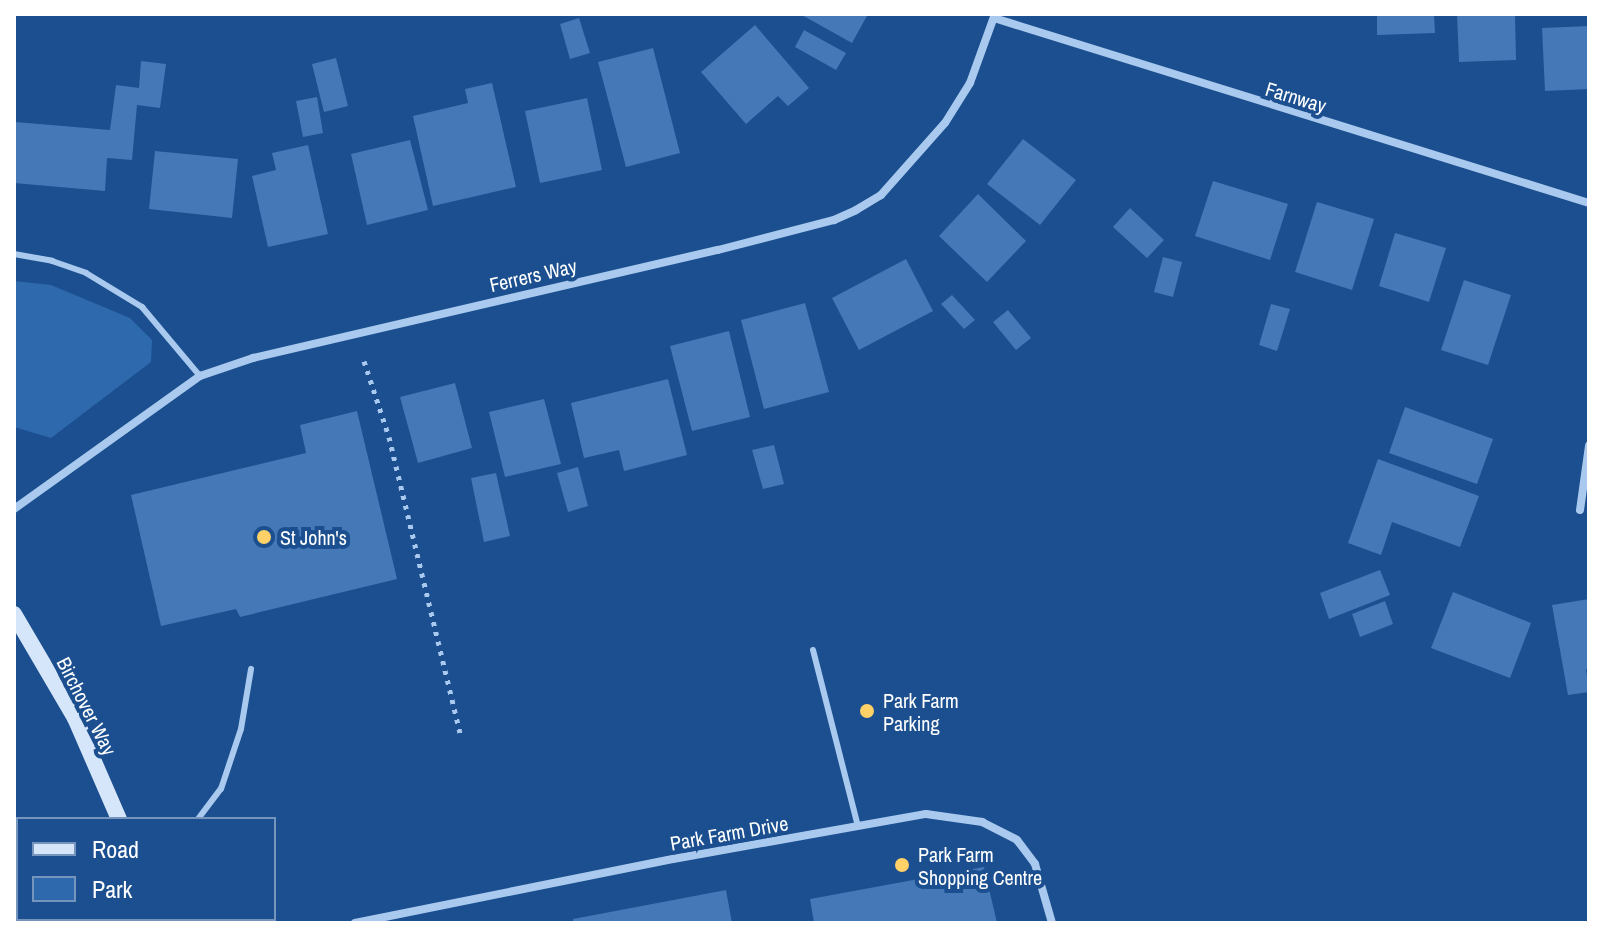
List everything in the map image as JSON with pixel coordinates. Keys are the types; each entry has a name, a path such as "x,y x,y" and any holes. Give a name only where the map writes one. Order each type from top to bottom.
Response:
{"street":[{"name":"Farnway","path":"995,16 1589,203"},
{"name":"Ferrers Way","path":"14,509 200,376 253,358 814,226 856,210 881,195 945,123 970,83 995,16"},
{"path":"1580,510 1589,446"},
{"name":"Birchover Way","path":"14,614 75,718 118,817"},
{"name":"Park Farm Drive","path":"355,923 673,859 926,814 982,822 1017,840 1035,864 1052,923"}],"lane":[{"path":"14,254 52,261 86,273 142,307 200,376"},
{"path":"813,650 858,826"},
{"path":"200,817 221,789 241,729 251,669"}],"path":[{"path":"355,334 389,437 461,738"}],"green space":[{"path":"14,281 51,285 130,318 152,340 151,362 51,438 14,427"}],"building":[{"path":"800,14 868,14 852,43"},
{"path":"1377,14 1434,14 1435,33 1377,35"},
{"path":"1457,14 1515,14 1516,60 1459,62"},
{"path":"579,18 590,53 570,59 560,24"},
{"path":"755,25 809,88 788,106 778,96 746,124 701,72"},
{"path":"1589,26 1589,89 1545,91 1542,28"},
{"path":"804,30 846,53 836,70 795,47"},
{"path":"653,48 680,153 626,167 598,62"},
{"path":"336,58 348,106 324,112 312,64"},
{"path":"141,61 166,64 160,108 137,105 132,160 107,158 105,191 14,183 15,122 110,130 116,85 139,88"},
{"path":"492,83 516,187 433,206 413,116 468,103 465,89"},
{"path":"317,97 323,133 303,137 296,101"},
{"path":"587,98 602,170 540,183 525,111"},
{"path":"1023,139 1076,180 1040,225 987,184"},
{"path":"410,140 428,210 367,225 351,154"},
{"path":"308,145 328,234 268,247 252,176 276,170 272,153"},
{"path":"155,151 238,159 232,218 149,209"},
{"path":"1213,181 1288,204 1270,260 1195,236"},
{"path":"978,194 1026,241 987,282 939,236"},
{"path":"1317,202 1374,219 1352,290 1295,272"},
{"path":"1130,208 1164,240 1147,258 1113,227"},
{"path":"1395,233 1446,248 1429,302 1379,286"},
{"path":"1163,257 1182,262 1173,297 1154,292"},
{"path":"906,259 933,311 859,350 832,298"},
{"path":"1464,280 1511,295 1488,365 1441,350"},
{"path":"952,295 975,320 964,329 941,304"},
{"path":"805,303 829,392 764,409 741,320"},
{"path":"1271,304 1290,309 1277,351 1259,345"},
{"path":"1008,310 1031,338 1016,350 993,322"},
{"path":"729,331 750,417 692,431 670,346"},
{"path":"668,379 687,455 624,471 619,450 584,458 571,403"},
{"path":"455,383 472,448 418,463 400,397"},
{"path":"544,399 561,464 505,477 489,412"},
{"path":"1405,407 1493,439 1477,484 1389,453"},
{"name":"St John's","path":"357,411 397,579 240,617 236,609 161,626 131,495 306,453 300,425"},
{"path":"774,445 784,484 763,489 752,450"},
{"path":"1378,459 1479,496 1460,547 1392,522 1381,555 1348,543"},
{"path":"578,467 588,506 568,512 557,473"},
{"path":"496,473 510,536 484,542 471,478"},
{"path":"1380,570 1390,595 1329,619 1320,593"},
{"path":"1453,592 1531,623 1510,678 1431,648"},
{"path":"1589,599 1589,669 1586,669 1589,692 1568,695 1552,605"},
{"path":"1385,601 1393,624 1360,637 1352,614"},
{"path":"984,867 997,923 814,923 810,899"},
{"path":"726,890 732,923 573,923 573,919"}],"place":[{"name":"St John's","path":"264,537"},
{"name":"Park Farm Parking","path":"867,711"},
{"name":"Park Farm Shopping Centre","path":"902,865"}]}
